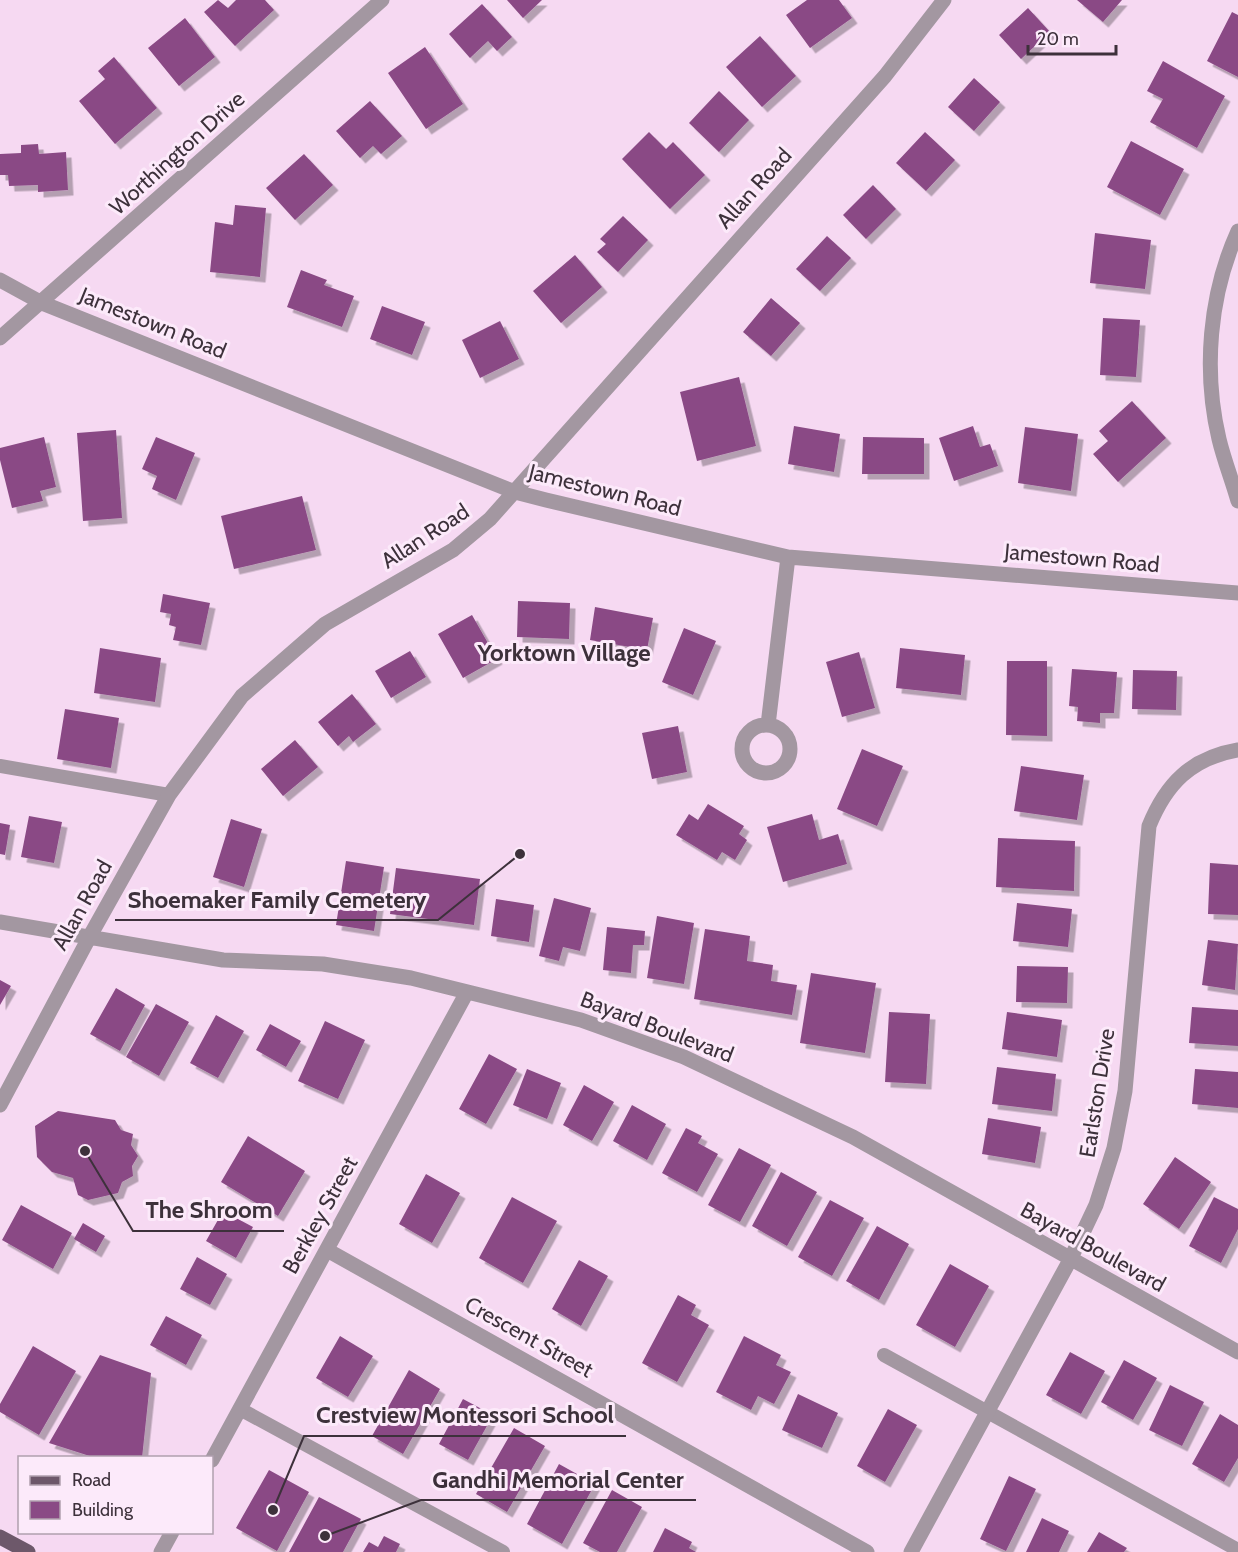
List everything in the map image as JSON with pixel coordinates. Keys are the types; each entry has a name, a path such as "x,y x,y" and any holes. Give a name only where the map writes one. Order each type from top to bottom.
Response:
{"main road":[{"path":"0,1537 28,1552"}],"street":[{"name":"Worthington Drive","path":"0,338 382,0"},
{"name":"Allan Road","path":"0,1105 90,936 169,795 242,696 283,658 325,624 453,550 490,519 885,76 945,0"},
{"path":"1238,231 1230,249 1217,295 1210,351 1212,396 1219,439 1238,501"},
{"name":"Jamestown Road","path":"0,279 42,303 515,492 788,557 1238,593"},
{"path":"768,725 788,557"},
{"name":"Earlston Drive","path":"911,1552 1070,1260 1096,1205 1111,1160 1125,1091 1149,825 1160,799 1176,780 1199,764 1238,750"},
{"name":"Bayard Boulevard","path":"0,922 223,960 323,964 411,978 581,1020 684,1058 853,1137 1238,1352"},
{"name":"Berkley Street","path":"213,1458 467,992"},
{"name":"Crescent Street","path":"327,1250 867,1552"},
{"path":"161,1552 171,1534"}],"lane":[{"path":"0,766 169,795"},
{"path":"884,1355 1238,1550"},
{"path":"240,1409 503,1552"}],"building":[{"path":"218,0 228,8 236,0 265,0 274,10 235,46 204,12"},
{"path":"507,0 542,0 523,18"},
{"path":"807,0 839,0 852,18 810,48 786,15"},
{"path":"1077,0 1122,0 1103,22"},
{"path":"482,4 512,37 497,51 488,41 470,58 449,34"},
{"path":"1028,8 1050,32 1021,59 999,35"},
{"path":"1232,12 1238,15 1238,77 1207,61"},
{"path":"185,18 215,57 179,86 148,48"},
{"path":"760,36 796,76 762,107 726,67"},
{"path":"425,47 463,104 426,129 388,73"},
{"path":"114,57 157,108 115,144 79,101 105,79 98,71"},
{"path":"1163,61 1225,96 1197,148 1150,122 1163,99 1147,91"},
{"path":"974,78 1000,102 974,131 948,107"},
{"path":"719,91 749,120 719,152 689,123"},
{"path":"370,101 402,136 381,154 373,146 360,158 336,131"},
{"path":"649,132 666,149 673,142 705,175 670,209 622,159"},
{"path":"925,132 955,160 926,191 896,163"},
{"path":"1131,141 1184,169 1160,215 1107,187"},
{"path":"38,144 39,154 66,152 68,190 38,192 38,185 9,186 8,175 0,175 0,154 21,153 21,145"},
{"path":"304,154 333,185 295,220 266,188"},
{"path":"873,185 896,209 866,239 843,215"},
{"path":"235,205 266,208 260,277 210,272 215,222 233,225"},
{"path":"623,216 648,240 618,272 597,252 606,244 600,239"},
{"path":"1095,233 1151,240 1145,289 1090,283"},
{"path":"827,236 851,258 820,291 796,269"},
{"path":"575,255 602,287 561,323 533,291"},
{"path":"301,270 327,280 324,285 354,296 342,327 287,307"},
{"path":"771,298 800,323 771,356 743,332"},
{"path":"382,306 425,322 412,355 370,339"},
{"path":"1103,318 1140,320 1136,377 1100,375"},
{"path":"500,321 519,359 480,378 462,340"},
{"path":"739,377 756,446 697,461 680,392"},
{"path":"1132,401 1166,438 1118,482 1093,454 1108,441 1099,431"},
{"path":"794,426 840,434 834,472 788,464"},
{"path":"973,426 980,447 990,444 998,466 954,481 939,438"},
{"path":"1025,427 1078,434 1071,491 1018,483"},
{"path":"116,430 122,518 83,521 77,433"},
{"path":"44,437 56,487 40,491 43,501 12,508 0,460 0,448"},
{"path":"156,437 195,453 176,500 152,489 157,476 142,469"},
{"path":"863,437 924,438 924,474 862,474"},
{"path":"302,496 316,550 234,569 221,516"},
{"path":"163,594 210,603 201,645 173,640 176,627 169,625 171,614 160,612"},
{"path":"518,601 570,603 569,639 517,637"},
{"path":"595,607 653,618 647,650 590,640"},
{"path":"472,615 497,659 463,678 438,634"},
{"path":"684,628 716,641 693,695 662,682"},
{"path":"100,648 161,658 155,702 94,693"},
{"path":"900,648 965,655 961,695 896,688"},
{"path":"410,651 426,677 391,698 375,671"},
{"path":"859,652 875,708 842,717 826,662"},
{"path":"1007,661 1047,661 1047,736 1006,735"},
{"path":"1072,669 1117,672 1114,713 1100,713 1100,723 1077,721 1078,707 1069,706"},
{"path":"1133,670 1177,671 1176,710 1132,709"},
{"path":"352,694 376,724 353,742 349,736 338,746 318,722"},
{"path":"65,709 119,718 111,768 57,759"},
{"path":"678,726 687,772 652,779 642,733"},
{"path":"295,740 318,767 283,796 261,769"},
{"path":"862,749 903,766 877,826 837,809"},
{"path":"1021,766 1084,775 1077,820 1014,811"},
{"path":"708,804 744,826 739,834 747,840 735,860 722,852 717,860 676,835 689,814 698,820"},
{"path":"812,814 819,840 838,834 847,864 783,882 767,827"},
{"path":"29,816 62,822 54,863 21,857"},
{"path":"231,819 262,829 244,887 213,877"},
{"path":"0,823 10,825 5,855 0,854"},
{"path":"998,838 1075,841 1074,891 996,887"},
{"path":"346,861 384,867 374,931 336,925"},
{"path":"1210,863 1238,865 1238,915 1208,914"},
{"path":"396,868 480,879 474,925 390,914"},
{"path":"554,898 591,908 580,951 563,947 559,961 539,956"},
{"path":"496,899 534,905 529,942 491,936"},
{"path":"1017,903 1072,909 1068,947 1013,941"},
{"path":"657,916 694,923 684,984 647,978"},
{"path":"607,927 645,931 644,945 633,945 631,973 603,970"},
{"path":"705,929 750,936 747,961 773,965 771,981 797,985 792,1015 694,999"},
{"path":"1208,940 1238,944 1235,990 1202,985"},
{"path":"1017,966 1068,967 1067,1003 1016,1002"},
{"path":"811,973 876,983 865,1053 800,1043"},
{"path":"0,980 11,986 0,1005"},
{"path":"116,988 145,1005 120,1051 90,1034"},
{"path":"156,1004 189,1022 159,1076 126,1057"},
{"path":"1192,1007 1238,1010 1238,1046 1189,1043"},
{"path":"889,1012 930,1014 926,1084 885,1082"},
{"path":"1007,1012 1062,1020 1057,1057 1002,1049"},
{"path":"216,1015 244,1031 218,1078 190,1063"},
{"path":"325,1021 365,1040 338,1099 298,1081"},
{"path":"270,1024 301,1041 286,1067 256,1050"},
{"path":"489,1054 517,1069 486,1124 459,1109"},
{"path":"997,1067 1056,1074 1052,1111 992,1104"},
{"path":"527,1069 561,1083 547,1119 513,1105"},
{"path":"1195,1069 1238,1072 1238,1108 1192,1104"},
{"path":"584,1085 614,1102 592,1141 563,1125"},
{"path":"632,1105 666,1124 647,1160 613,1141"},
{"path":"58,1111 115,1120 121,1130 133,1134 131,1145 138,1156 132,1166 133,1176 122,1182 118,1193 88,1200 78,1195 73,1178 52,1172 37,1157 35,1126"},
{"path":"988,1118 1041,1127 1035,1163 982,1154"},
{"path":"686,1128 702,1136 698,1143 718,1154 697,1192 662,1173"},
{"path":"248,1136 305,1171 278,1216 221,1182"},
{"path":"739,1148 771,1165 740,1222 708,1205"},
{"path":"1175,1157 1211,1182 1179,1229 1143,1204"},
{"path":"781,1172 817,1192 787,1246 752,1226"},
{"path":"426,1174 460,1193 432,1243 399,1224"},
{"path":"512,1197 557,1221 523,1283 479,1258"},
{"path":"1214,1197 1238,1209 1238,1229 1221,1263 1189,1246"},
{"path":"830,1200 864,1218 832,1276 798,1257"},
{"path":"21,1205 72,1233 53,1269 2,1240"},
{"path":"223,1211 253,1227 236,1258 206,1241"},
{"path":"83,1223 105,1236 96,1252 74,1239"},
{"path":"877,1226 909,1244 879,1300 846,1281"},
{"path":"197,1257 227,1274 210,1305 180,1289"},
{"path":"579,1260 608,1276 581,1326 552,1309"},
{"path":"950,1264 989,1286 955,1347 916,1325"},
{"path":"678,1295 696,1305 691,1315 709,1325 677,1382 642,1363"},
{"path":"166,1316 202,1335 186,1365 150,1345"},
{"path":"340,1336 373,1356 348,1397 316,1378"},
{"path":"744,1336 781,1355 776,1365 791,1372 774,1404 758,1396 751,1410 716,1392"},
{"path":"33,1346 76,1371 39,1435 0,1412 0,1404"},
{"path":"1070,1352 1105,1371 1081,1414 1046,1395"},
{"path":"100,1355 151,1373 142,1456 90,1456 49,1443"},
{"path":"1124,1360 1157,1378 1133,1420 1101,1402"},
{"path":"409,1370 440,1389 403,1454 372,1436"},
{"path":"1170,1385 1204,1402 1182,1446 1149,1430"},
{"path":"798,1394 838,1413 822,1448 782,1430"},
{"path":"463,1399 493,1415 468,1460 439,1444"},
{"path":"888,1409 917,1425 885,1482 857,1466"},
{"path":"1220,1414 1238,1425 1238,1458 1224,1482 1192,1464"},
{"path":"514,1428 545,1446 507,1512 476,1494"},
{"path":"559,1464 595,1484 562,1544 527,1524"},
{"path":"269,1470 309,1492 277,1551 236,1528"},
{"path":"1009,1476 1036,1489 1006,1551 980,1539"},
{"path":"612,1490 642,1507 617,1552 600,1552 583,1543"},
{"path":"319,1497 361,1519 343,1552 289,1552"},
{"path":"1042,1518 1069,1531 1059,1552 1026,1552"},
{"path":"665,1528 692,1542 689,1548 696,1552 653,1552"},
{"path":"1099,1532 1127,1548 1124,1552 1087,1552"},
{"path":"384,1536 400,1544 396,1552 363,1552 369,1542 378,1547"}],"place":[{"name":"Shoemaker Family Cemetery","path":"520,854"},
{"name":"The Shroom","path":"85,1151"},
{"name":"Crestview Montessori School","path":"273,1510"},
{"name":"Gandhi Memorial Center","path":"325,1536"}],"district":[{"name":"Yorktown Village","path":"564,652"}]}
